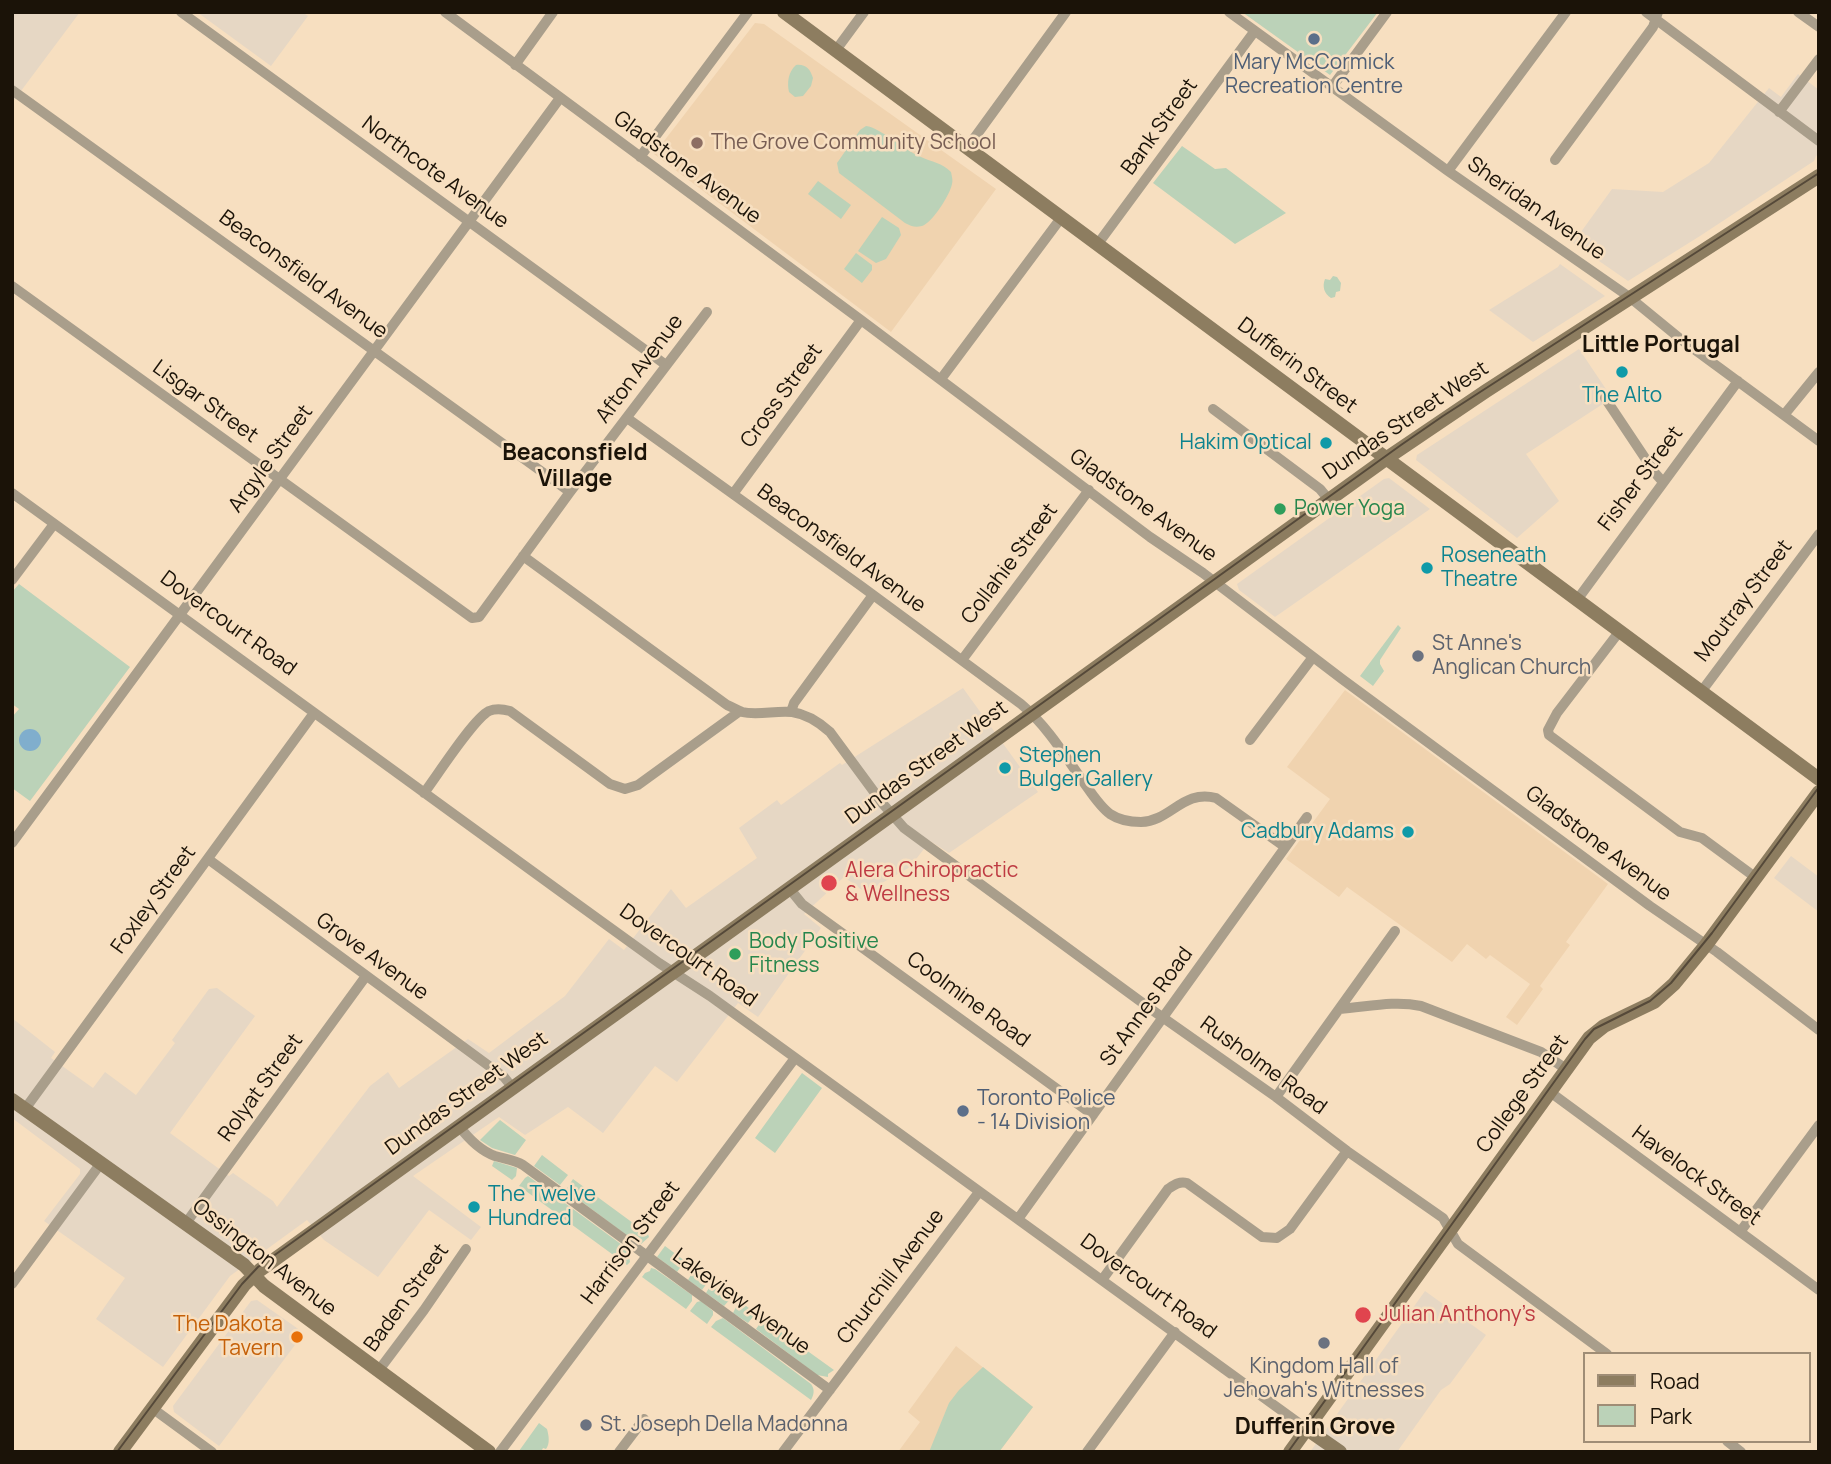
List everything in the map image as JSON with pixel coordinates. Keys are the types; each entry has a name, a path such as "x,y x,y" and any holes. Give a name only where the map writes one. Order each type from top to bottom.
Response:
{"main road":[{"name":"Dufferin Street","path":"784,12 1819,779"},
{"name":"Dundas Street West","path":"120,1452 253,1275 1387,458 1819,176"},
{"name":"College Street","path":"1290,1452 1566,1069 1596,1032 1654,1002 1668,990 1706,945 1819,792"},
{"name":"Ossington Avenue","path":"18,1104 244,1265 264,1286 489,1452"},
{"name":"Dovercourt Road","path":"1307,1429 1340,1452"}],"street":[{"name":"Northcote Avenue","path":"181,12 666,365"},
{"name":"Gladstone Avenue","path":"445,12 1150,537 1819,1030"},
{"path":"515,65 554,12"},
{"path":"640,157 748,12"},
{"path":"836,50 864,12"},
{"path":"967,148 1066,12"},
{"name":"Sheridan Avenue","path":"1229,12 1448,171 1630,298 1683,341 1819,441"},
{"path":"1332,87 1387,12"},
{"path":"1448,171 1566,12"},
{"path":"1646,12 1657,16 1819,142"},
{"path":"1798,12 1819,27"},
{"path":"1555,160 1653,27 1657,16"},
{"name":"Bank Street","path":"1097,245 1254,32"},
{"path":"1779,111 1819,59"},
{"name":"Beaconsfield Avenue","path":"12,90 570,492"},
{"name":"Argyle Street","path":"12,843 559,98"},
{"path":"941,379 1061,218"},
{"name":"Lisgar Street","path":"12,286 472,618 479,617"},
{"name":"Afton Avenue","path":"479,617 706,312"},
{"name":"Cross Street","path":"733,494 861,320"},
{"path":"1784,415 1819,372"},
{"name":"Fisher Street","path":"1577,600 1738,381"},
{"path":"1605,398 1663,482"},
{"path":"1213,409 1321,489 1329,500"},
{"name":"Beaconsfield Avenue","path":"627,418 873,595 1031,713 1099,802 1113,816 1128,821 1147,821 1162,816 1192,798 1207,796 1216,798 1284,847"},
{"name":"Collahie Street","path":"962,660 1089,490"},
{"name":"Dovercourt Road","path":"12,493 1307,1429"},
{"path":"12,580 54,524"},
{"name":"Moutray Street","path":"1701,692 1819,534"},
{"path":"523,556 727,705 740,711 791,712 822,725 891,814"},
{"path":"791,712 794,704 873,595"},
{"path":"1619,632 1557,713 1548,730 1549,734 1680,832 1702,838 1755,877"},
{"path":"1250,740 1312,657"},
{"path":"424,793 472,727 492,710 510,711 610,784 625,789 645,780 740,711"},
{"name":"Foxley Street","path":"18,1104 208,859 314,713"},
{"name":"Rusholme Road","path":"891,814 904,828 1163,1018 1443,1218 1458,1244 1604,1352"},
{"name":"St Annes Road","path":"1017,1219 1307,817"},
{"name":"Grove Avenue","path":"208,859 503,1077 512,1087"},
{"name":"Coolmine Road","path":"789,888 802,904 1093,1115"},
{"path":"1276,1097 1395,931"},
{"name":"Rolyat Street","path":"186,1223 366,976"},
{"path":"1340,1009 1395,1003 1421,1006 1541,1052 1566,1069"},
{"name":"Harrison Street","path":"500,1452 794,1058"},
{"name":"Havelock Street","path":"1550,1092 1819,1290"},
{"path":"1740,1232 1819,1125"},
{"name":"Lakeview Avenue","path":"459,1126 487,1152 519,1162 830,1390"},
{"path":"1102,1280 1168,1189 1175,1184 1187,1183 1262,1237 1277,1238 1290,1229 1347,1151"},
{"path":"12,1284 101,1163"},
{"name":"Churchill Avenue","path":"783,1452 979,1192"},
{"name":"Baden Street","path":"379,1370 466,1249"},
{"path":"1087,1452 1175,1332"},
{"path":"152,1408 212,1452"},
{"path":"618,1452 644,1419"}],"shaded area":[{"path":"80,12 12,103 12,13"},
{"path":"197,12 302,12 308,16 271,66"},
{"path":"755,23 764,24 996,189 891,332 654,154"},
{"path":"1798,74 1819,90 1819,154 1814,161 1628,281 1573,243 1612,189 1663,192 1709,163 1769,88 1781,97"},
{"path":"1560,264 1605,296 1533,342 1489,310 1558,267"},
{"path":"1579,349 1612,398 1526,454 1559,501 1517,538 1416,460 1417,455"},
{"path":"1389,478 1430,509 1275,617 1239,590 1237,584"},
{"path":"963,688 1038,792 949,853 930,841 910,867 875,887 862,890 844,877 804,914 821,928 758,1017 738,1003 677,1082 655,1066 603,1133 568,1107 525,1135 499,1117 413,1176 481,1227 471,1240 429,1210 378,1277 324,1240 307,1220 230,1276 163,1367 96,1319 125,1278 44,1221 80,1174 80,1169 12,1118 12,1018 55,1052 51,1058 93,1088 105,1072 136,1095 175,1043 172,1040 209,989 217,988 255,1016 170,1133 229,1176 233,1173 273,1201 277,1207 370,1086 388,1072 399,1088 468,1039 489,1053 565,996 609,939 624,950 671,889 686,908 757,858 739,828 777,800 781,805 840,763 842,765"},
{"path":"1345,690 1608,884 1566,942 1570,945 1540,986 1543,989 1517,1025 1506,1017 1530,984 1490,955 1486,959 1467,944 1452,962 1347,887 1339,897 1286,859 1330,799 1287,767"},
{"path":"1791,856 1819,877 1819,912 1774,878"},
{"path":"1425,1291 1486,1335 1450,1384 1441,1390 1397,1452 1310,1452"},
{"path":"257,1300 304,1333 219,1446 174,1412 173,1406 251,1301"},
{"path":"956,1346 1033,1407 999,1452 898,1452 920,1422 908,1412"}],"green space":[{"name":"Mary McCormick Recreation Centre","path":"1242,12 1378,12 1330,75"},
{"path":"796,65 807,68 813,78 811,86 803,96 795,97 789,92 788,81"},
{"path":"866,126 951,172 952,183 948,195 926,224 915,227 905,223 839,173 837,163 860,130"},
{"path":"1182,146 1215,169 1226,168 1286,213 1235,244 1153,183"},
{"path":"818,181 851,205 841,219 808,194"},
{"path":"882,217 899,228 901,235 886,259 876,263 858,251"},
{"path":"856,253 872,265 872,270 862,283 844,269"},
{"path":"1333,276 1341,283 1340,291 1331,298 1325,292 1324,284 1325,279 1330,280"},
{"path":"19,584 130,667 30,801 12,788 12,717 19,709 12,704 12,592"},
{"path":"1398,625 1401,628 1380,660 1384,671 1373,686 1360,676"},
{"path":"802,1073 822,1088 775,1153 755,1138"},
{"path":"500,1120 526,1140 515,1155 492,1148 480,1140"},
{"path":"542,1155 568,1175 560,1185 534,1166"},
{"path":"494,1161 517,1168 516,1176 512,1180 492,1166"},
{"path":"528,1176 629,1250 632,1255 629,1256 630,1262 627,1265 519,1186"},
{"path":"573,1179 649,1237 641,1244 637,1243 566,1190"},
{"path":"665,1246 685,1261 677,1272 657,1257"},
{"path":"651,1268 692,1295 692,1301 686,1309 642,1277"},
{"path":"695,1268 710,1279 702,1290 688,1280"},
{"path":"713,1281 733,1296 724,1306 706,1293"},
{"path":"701,1301 713,1311 707,1324 690,1311"},
{"path":"739,1301 756,1313 748,1323 733,1313"},
{"path":"723,1318 811,1384 814,1392 811,1400 711,1327"},
{"path":"763,1319 834,1370 828,1377 817,1375 756,1329"},
{"path":"983,1367 1033,1407 999,1452 929,1452 949,1403"},
{"path":"539,1423 547,1429 549,1440 546,1449 543,1448 541,1452 519,1451"}],"water":[{"path":"30,729 38,732 41,740 38,748 30,751 22,748 19,740 22,732"}],"tram line":[{"path":"117,1452 242,1284 258,1267 1401,445 1819,173"},
{"path":"1288,1452 1585,1039 1594,1029 1650,1001 1671,983 1712,933 1819,787"}],"place":[{"name":"Mary McCormick Recreation Centre","path":"1314,39"},
{"name":"The Grove Community School","path":"697,143"},
{"name":"The Alto","path":"1622,372"},
{"name":"Hakim Optical","path":"1326,443"},
{"name":"Power Yoga","path":"1280,509"},
{"name":"Roseneath Theatre","path":"1427,568"},
{"name":"St Anne's Anglican Church","path":"1418,656"},
{"name":"Stephen Bulger Gallery","path":"1005,768"},
{"name":"Cadbury Adams","path":"1408,832"},
{"name":"Alera Chiropractic & Wellness","path":"829,883"},
{"name":"Body Positive Fitness","path":"735,954"},
{"name":"Toronto Police - 14 Division","path":"963,1111"},
{"name":"The Twelve Hundred","path":"474,1207"},
{"name":"Julian Anthony’s","path":"1363,1315"},
{"name":"The Dakota Tavern","path":"297,1337"},
{"name":"Kingdom Hall of Jehovah's Witnesses","path":"1324,1343"},
{"name":"St. Joseph Della Madonna","path":"586,1425"}],"district":[{"name":"Little Portugal","path":"1661,346"},
{"name":"Beaconsfield Village","path":"575,467"},
{"name":"Dufferin Grove","path":"1315,1428"}]}
